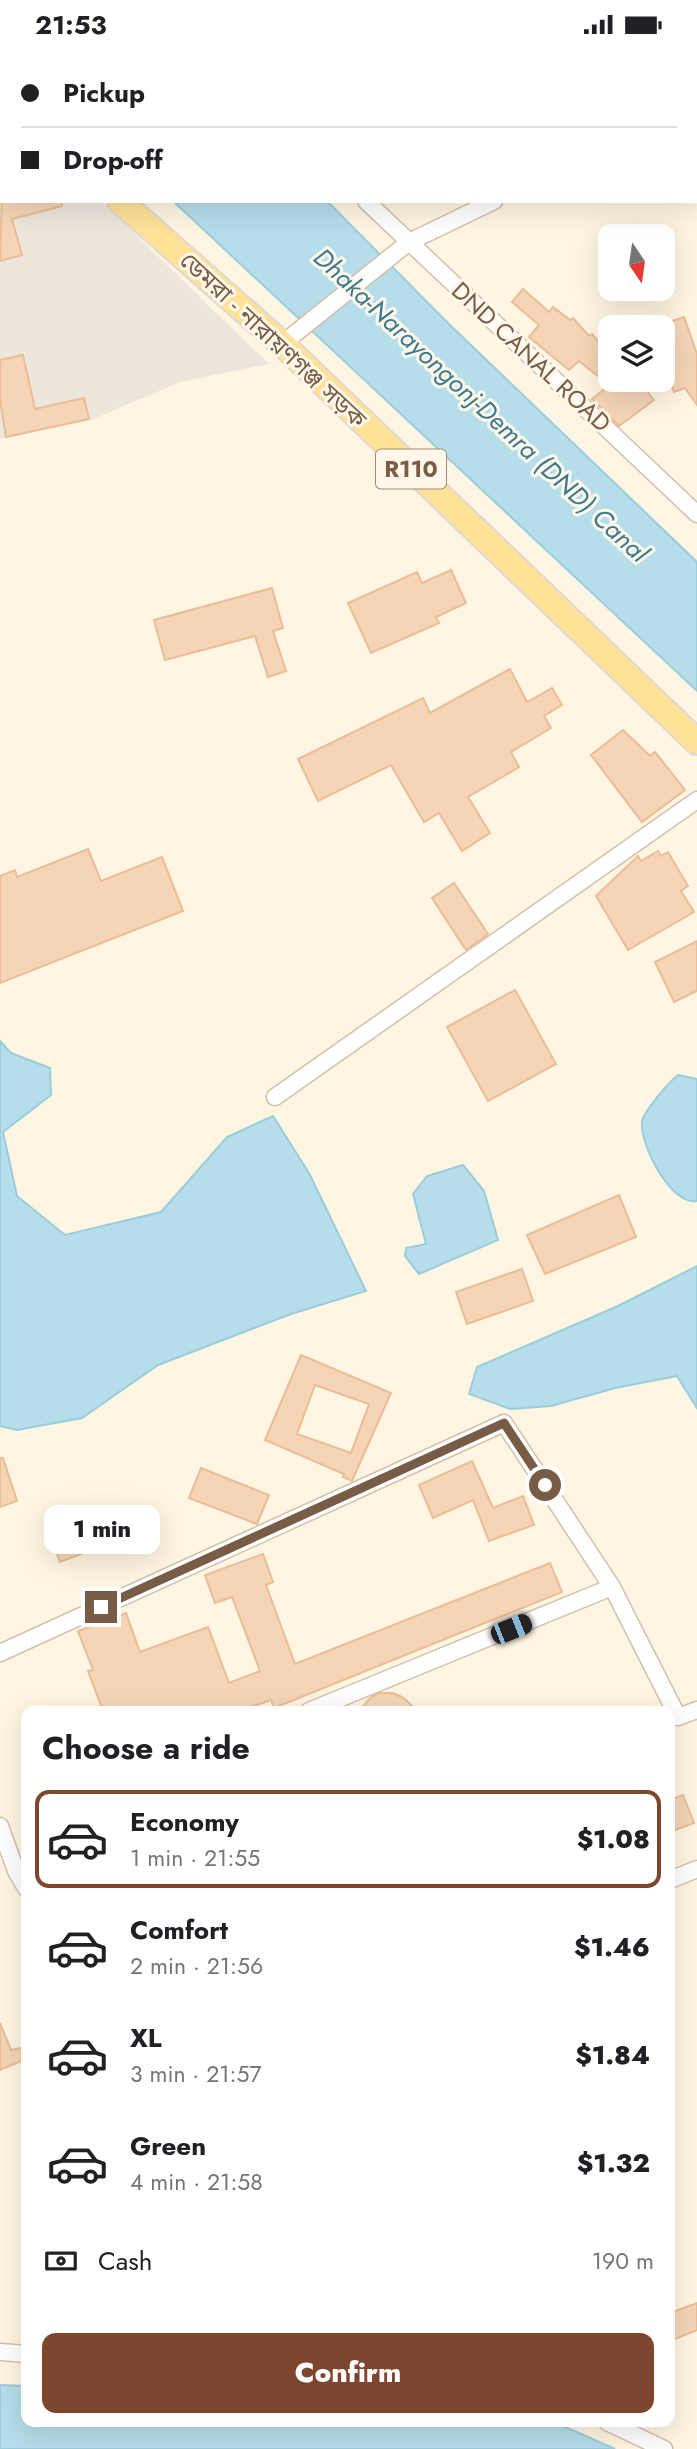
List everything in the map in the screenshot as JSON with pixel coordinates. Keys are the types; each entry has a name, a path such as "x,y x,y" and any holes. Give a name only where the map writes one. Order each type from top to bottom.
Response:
{"main road":[{"name":"ডেমরা - নারায়ণগঞ্জ সড়ক","path":"122,203 282,344 697,742"}],"street":[{"name":"DND CANAL ROAD","path":"368,203 697,513"},
{"path":"282,344 409,242 490,203"},
{"path":"275,1097 697,800"},
{"path":"0,1653 504,1423 612,1587 672,1706"},
{"path":"321,1706 612,1587"},
{"path":"675,1711 678,1717 697,1710"},
{"path":"0,1826 21,1880"},
{"path":"675,1878 697,1870"},
{"path":"0,2351 21,2353"},
{"path":"618,2427 664,2449"}],"shaded area":[{"path":"0,203 103,203 269,364 180,382 91,420 0,439"}],"water":[{"name":"Dhaka-Narayongonj-Demra (DND) Canal","path":"175,203 329,203 449,324 697,562 697,691"},
{"path":"0,1041 11,1053 50,1068 51,1095 3,1132 17,1196 65,1235 161,1212 227,1137 273,1116 309,1173 366,1291 291,1314 158,1365 82,1418 17,1430 0,1426"},
{"path":"678,1075 697,1079 697,1201 687,1200 668,1184 652,1158 643,1132 642,1122 647,1111"},
{"path":"463,1165 484,1191 498,1240 419,1274 405,1256 406,1248 426,1244 413,1194 427,1176"},
{"path":"697,1266 697,1408 677,1376 615,1388 551,1406 510,1409 469,1394 477,1367 618,1306"},
{"path":"0,2385 21,2386 21,2427 565,2427 615,2449 0,2449"}],"building":[{"path":"2,203 62,203 62,206 12,219 22,255 0,261"},
{"path":"523,289 549,312 553,307 570,320 573,318 589,336 592,334 598,341 598,376 579,361 569,370 529,337 539,325 512,302"},
{"path":"684,317 697,354 697,405 685,388 675,392 675,320"},
{"path":"23,355 35,409 84,398 89,419 6,437 0,399 0,360"},
{"path":"600,392 648,392 654,400 619,426 592,399"},
{"path":"451,570 466,603 436,617 439,623 371,653 348,603 417,572 422,583"},
{"path":"272,588 283,628 273,631 286,671 268,677 255,636 165,660 154,620"},
{"path":"510,669 527,702 552,688 562,705 544,716 551,728 511,752 519,767 468,797 490,833 462,851 439,813 424,822 391,765 318,801 298,759 423,698 430,713"},
{"path":"623,730 650,756 655,752 685,790 642,822 591,755"},
{"path":"88,849 101,881 162,857 183,911 0,983 0,876 15,870 17,877"},
{"path":"658,851 661,856 668,852 688,886 681,891 694,912 628,950 596,896 638,856 641,861"},
{"path":"454,883 488,934 466,950 432,898"},
{"path":"697,941 697,991 674,1002 655,962"},
{"path":"515,990 556,1064 488,1101 447,1027"},
{"path":"619,1195 636,1237 545,1274 527,1235"},
{"path":"522,1269 533,1301 467,1324 456,1292"},
{"path":"301,1355 391,1393 352,1481 343,1477 344,1474 265,1440","holes":["315,1385 369,1404 351,1453 297,1434"]},
{"path":"0,1458 3,1458 17,1501 0,1507"},
{"path":"472,1461 493,1508 523,1496 534,1525 489,1541 473,1500 433,1518 419,1485"},
{"path":"201,1468 269,1495 257,1524 189,1498"},
{"path":"94,1517 105,1545 60,1562 49,1533"},
{"path":"263,1554 273,1582 266,1585 295,1664 550,1563 562,1592 279,1706 273,1706 271,1700 254,1706 101,1706 88,1671 93,1670 78,1631 126,1613 140,1652 208,1627 229,1683 260,1671 232,1597 215,1603 205,1575"},
{"path":"380,1693 393,1693 412,1706 363,1706 371,1697"},
{"path":"683,1795 694,1823 675,1830 675,1798"},
{"path":"0,2023 11,2050 21,2048 21,2061 0,2070"},
{"path":"697,2303 697,2330 675,2339 675,2311"}],"route":[{"path":"101,1607 504,1423 545,1485"}]}
